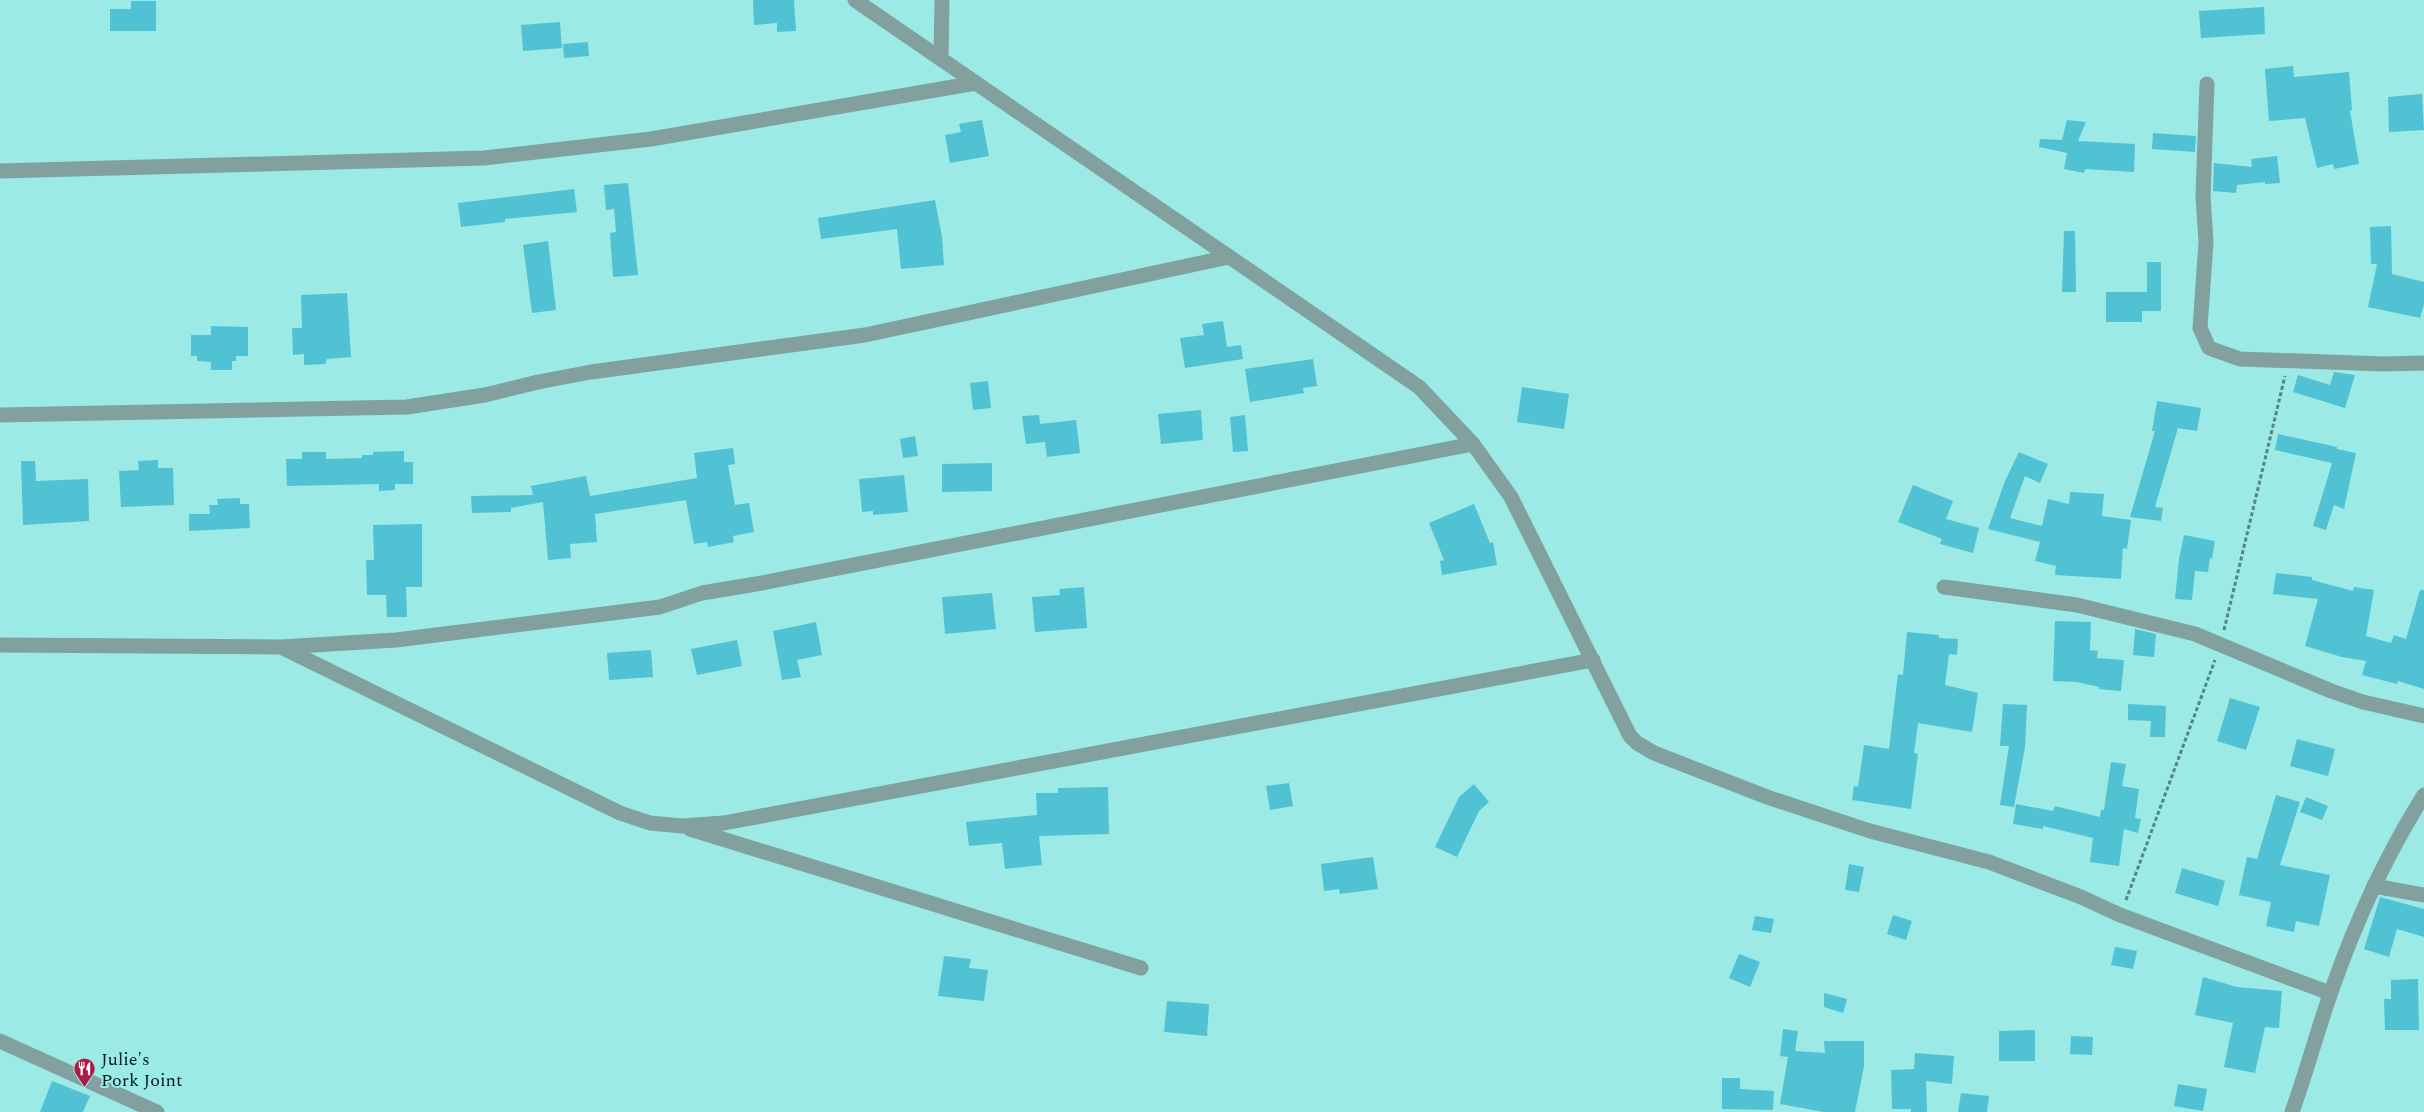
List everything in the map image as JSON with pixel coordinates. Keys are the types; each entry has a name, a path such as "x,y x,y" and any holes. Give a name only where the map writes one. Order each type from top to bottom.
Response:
{"street":[{"path":"855,0 1419,386 1473,444 1511,497 1630,736 1637,743 1654,753 1767,797 1861,828 1989,862 2065,890 2147,925 2330,993"},
{"path":"941,59 942,0"},
{"path":"0,171 484,158 651,139 976,83"},
{"path":"2207,84 2203,196 2206,242 2200,328 2209,348 2240,359 2384,364 2424,363"},
{"path":"0,416 407,407 485,395 591,372 865,335 1229,257"},
{"path":"0,645 281,647 396,640 660,607 702,593 762,583 1473,444"},
{"path":"1944,587 2078,605 2195,634 2331,691 2363,702 2424,716"},
{"path":"281,647 620,813 650,823 682,826 724,823 1592,660"},
{"path":"2292,1112 2330,993 2352,936 2374,886 2403,829 2424,795"},
{"path":"682,826 1141,968"},
{"path":"2374,886 2424,895"},
{"path":"0,1041 156,1112"}],"building":[{"path":"753,0 794,0 796,31 777,32 777,23 754,25"},
{"path":"131,1 156,1 156,31 110,31 110,9 131,9"},
{"path":"2264,7 2265,34 2201,38 2199,11"},
{"path":"560,22 562,48 523,51 521,25"},
{"path":"588,42 589,56 564,58 563,44"},
{"path":"2293,66 2294,77 2349,72 2352,110 2350,111 2359,164 2334,169 2333,164 2317,168 2305,118 2269,121 2265,69"},
{"path":"2422,94 2424,130 2389,132 2388,97"},
{"path":"982,120 989,156 950,163 945,135 961,132 959,124"},
{"path":"2067,120 2086,122 2078,141 2135,144 2134,172 2085,169 2084,173 2064,169 2067,153 2039,147 2040,139 2062,140"},
{"path":"2153,133 2196,136 2195,152 2152,149"},
{"path":"2277,156 2280,183 2265,184 2265,182 2237,185 2236,193 2213,191 2214,163 2252,167 2251,159"},
{"path":"628,183 638,275 613,277 610,233 616,232 614,209 606,210 604,185"},
{"path":"574,189 577,212 505,219 505,222 461,227 458,203"},
{"path":"935,200 942,237 944,265 901,269 897,229 821,239 818,218"},
{"path":"2391,226 2392,274 2424,282 2424,304 2420,318 2368,307 2377,264 2371,264 2370,227"},
{"path":"2064,231 2075,231 2076,292 2062,292"},
{"path":"548,241 556,310 532,313 523,245"},
{"path":"2147,262 2161,262 2161,311 2142,311 2142,322 2106,322 2106,292 2147,292"},
{"path":"347,293 351,357 327,359 325,364 304,365 304,354 293,355 292,328 302,328 301,295"},
{"path":"1223,321 1227,347 1241,345 1243,359 1185,368 1180,338 1204,335 1202,324"},
{"path":"211,326 248,327 248,356 236,356 236,361 232,361 232,370 211,370 211,362 197,361 197,356 191,356 191,335 211,335"},
{"path":"1313,359 1317,386 1303,388 1304,393 1250,402 1245,369"},
{"path":"2334,372 2355,375 2345,408 2293,392 2298,375 2330,385"},
{"path":"988,381 991,408 973,410 970,383"},
{"path":"1522,387 1569,394 1564,429 1517,422"},
{"path":"2157,401 2201,408 2197,431 2178,428 2155,507 2163,508 2161,521 2130,517 2155,431 2152,431"},
{"path":"1201,410 1203,440 1161,444 1158,414"},
{"path":"1039,415 1040,424 1076,420 1080,453 1047,457 1045,442 1026,444 1022,416"},
{"path":"1245,415 1248,451 1233,452 1230,417"},
{"path":"2278,434 2356,453 2344,509 2334,505 2326,530 2313,526 2332,463 2275,450"},
{"path":"915,436 918,456 903,458 900,439"},
{"path":"733,448 735,464 728,465 735,505 749,503 754,532 733,536 734,542 708,547 707,542 694,544 686,500 595,514 597,542 570,544 571,558 548,560 543,502 511,508 511,512 472,513 471,496 533,495 531,486 586,476 590,496 697,478 694,453"},
{"path":"404,451 404,462 413,462 413,484 395,484 395,490 379,491 379,484 287,486 286,459 302,459 302,452 326,452 326,459 362,458 362,455 373,455 373,452"},
{"path":"2019,452 2048,464 2040,483 2025,476 2010,518 2042,526 2048,499 2069,504 2070,492 2104,494 2102,516 2131,520 2127,549 2123,548 2121,579 2055,575 2056,566 2035,561 2040,542 1988,529 2005,481"},
{"path":"158,460 158,468 173,468 174,505 121,507 119,471 139,470 138,461"},
{"path":"21,461 35,461 36,481 88,479 89,521 23,525"},
{"path":"992,463 992,491 942,492 942,464"},
{"path":"904,475 908,512 873,515 873,511 862,512 859,479"},
{"path":"1913,485 1953,501 1946,519 1979,528 1973,553 1940,544 1942,539 1898,522"},
{"path":"240,498 240,504 249,504 250,528 189,531 189,514 210,514 209,505 218,505 217,499"},
{"path":"1474,504 1490,543 1493,542 1497,565 1442,575 1440,561 1444,560 1429,523"},
{"path":"422,524 422,587 406,587 407,617 387,617 386,595 367,595 366,560 374,560 373,525"},
{"path":"2184,535 2215,541 2208,572 2195,571 2192,600 2175,599 2179,559"},
{"path":"2276,573 2312,577 2312,580 2353,591 2354,587 2374,590 2366,636 2391,643 2394,635 2406,639 2420,590 2424,590 2424,689 2398,681 2397,684 2362,675 2366,661 2342,657 2305,646 2318,599 2273,594"},
{"path":"1084,587 1087,628 1035,632 1032,597 1060,595 1059,589"},
{"path":"992,593 996,629 945,634 942,597"},
{"path":"2055,621 2091,622 2090,650 2098,651 2097,658 2124,660 2121,691 2099,689 2099,687 2077,682 2053,681"},
{"path":"816,622 822,655 797,660 801,677 782,680 773,631"},
{"path":"2135,629 2156,634 2154,657 2133,655"},
{"path":"1907,632 1939,635 1939,638 1958,639 1957,655 1949,654 1945,685 1978,693 1972,732 1918,723 1914,753 1918,754 1911,809 1852,800 1854,786 1858,787 1864,745 1889,749 1898,674 1903,675"},
{"path":"737,640 742,666 697,675 691,649"},
{"path":"651,650 653,677 609,680 607,653"},
{"path":"2230,698 2260,707 2246,750 2217,741"},
{"path":"2003,704 2027,705 2025,747 2014,807 2000,805 2009,746 2000,746"},
{"path":"2128,704 2166,706 2165,737 2150,737 2151,721 2128,720"},
{"path":"2297,739 2335,749 2328,776 2290,766"},
{"path":"2111,762 2126,764 2122,786 2139,789 2135,818 2141,819 2138,833 2124,829 2119,866 2090,862 2093,838 2043,826 2043,829 2013,824 2016,804 2053,811 2055,806 2100,817 2101,810 2104,810"},
{"path":"1289,783 1293,806 1270,810 1266,786"},
{"path":"1474,784 1489,802 1479,811 1457,857 1435,847 1459,797"},
{"path":"1108,787 1109,834 1039,836 1042,865 1005,869 1002,843 969,846 966,822 1037,815 1036,793 1058,793 1058,788"},
{"path":"2276,795 2300,802 2280,865 2330,875 2319,926 2296,921 2294,932 2266,926 2271,902 2239,895 2247,857 2257,859"},
{"path":"2306,797 2328,806 2322,820 2300,812"},
{"path":"1373,857 1378,889 1340,894 1339,889 1324,891 1321,864"},
{"path":"1849,864 1864,867 1859,892 1845,890"},
{"path":"2182,868 2225,881 2218,906 2175,893"},
{"path":"2380,897 2424,909 2424,937 2397,929 2389,957 2364,949"},
{"path":"1893,915 1912,921 1906,940 1887,934"},
{"path":"1755,916 1774,919 1771,933 1752,930"},
{"path":"2115,947 2137,951 2133,969 2111,965"},
{"path":"1739,954 1760,962 1750,987 1729,978"},
{"path":"944,956 971,959 969,968 988,970 984,1001 938,996"},
{"path":"2203,977 2237,987 2282,991 2279,1028 2265,1027 2255,1073 2224,1067 2233,1023 2195,1015"},
{"path":"2418,979 2419,1030 2385,1030 2384,999 2391,999 2391,980"},
{"path":"1824,993 1847,999 1843,1013 1824,1007"},
{"path":"1167,1001 1209,1004 1207,1036 1164,1032"},
{"path":"1783,1029 1798,1031 1795,1051 1825,1053 1824,1041 1864,1041 1864,1066 1855,1112 1824,1112 1780,1104 1788,1057 1780,1056"},
{"path":"2035,1030 2035,1061 1999,1061 1999,1031"},
{"path":"2071,1036 2093,1037 2092,1055 2070,1054"},
{"path":"1915,1053 1954,1056 1952,1084 1926,1081 1927,1112 1911,1112 1911,1109 1892,1109 1891,1070 1914,1069"},
{"path":"1722,1078 1740,1078 1740,1089 1774,1091 1773,1110 1722,1109"},
{"path":"52,1081 90,1096 83,1112 40,1112"},
{"path":"2178,1084 2207,1089 2203,1111 2174,1106"},
{"path":"1961,1093 1989,1096 1987,1112 1958,1112"}],"place":[{"name":"Julie's Pork Joint","path":"85,1088"}]}
